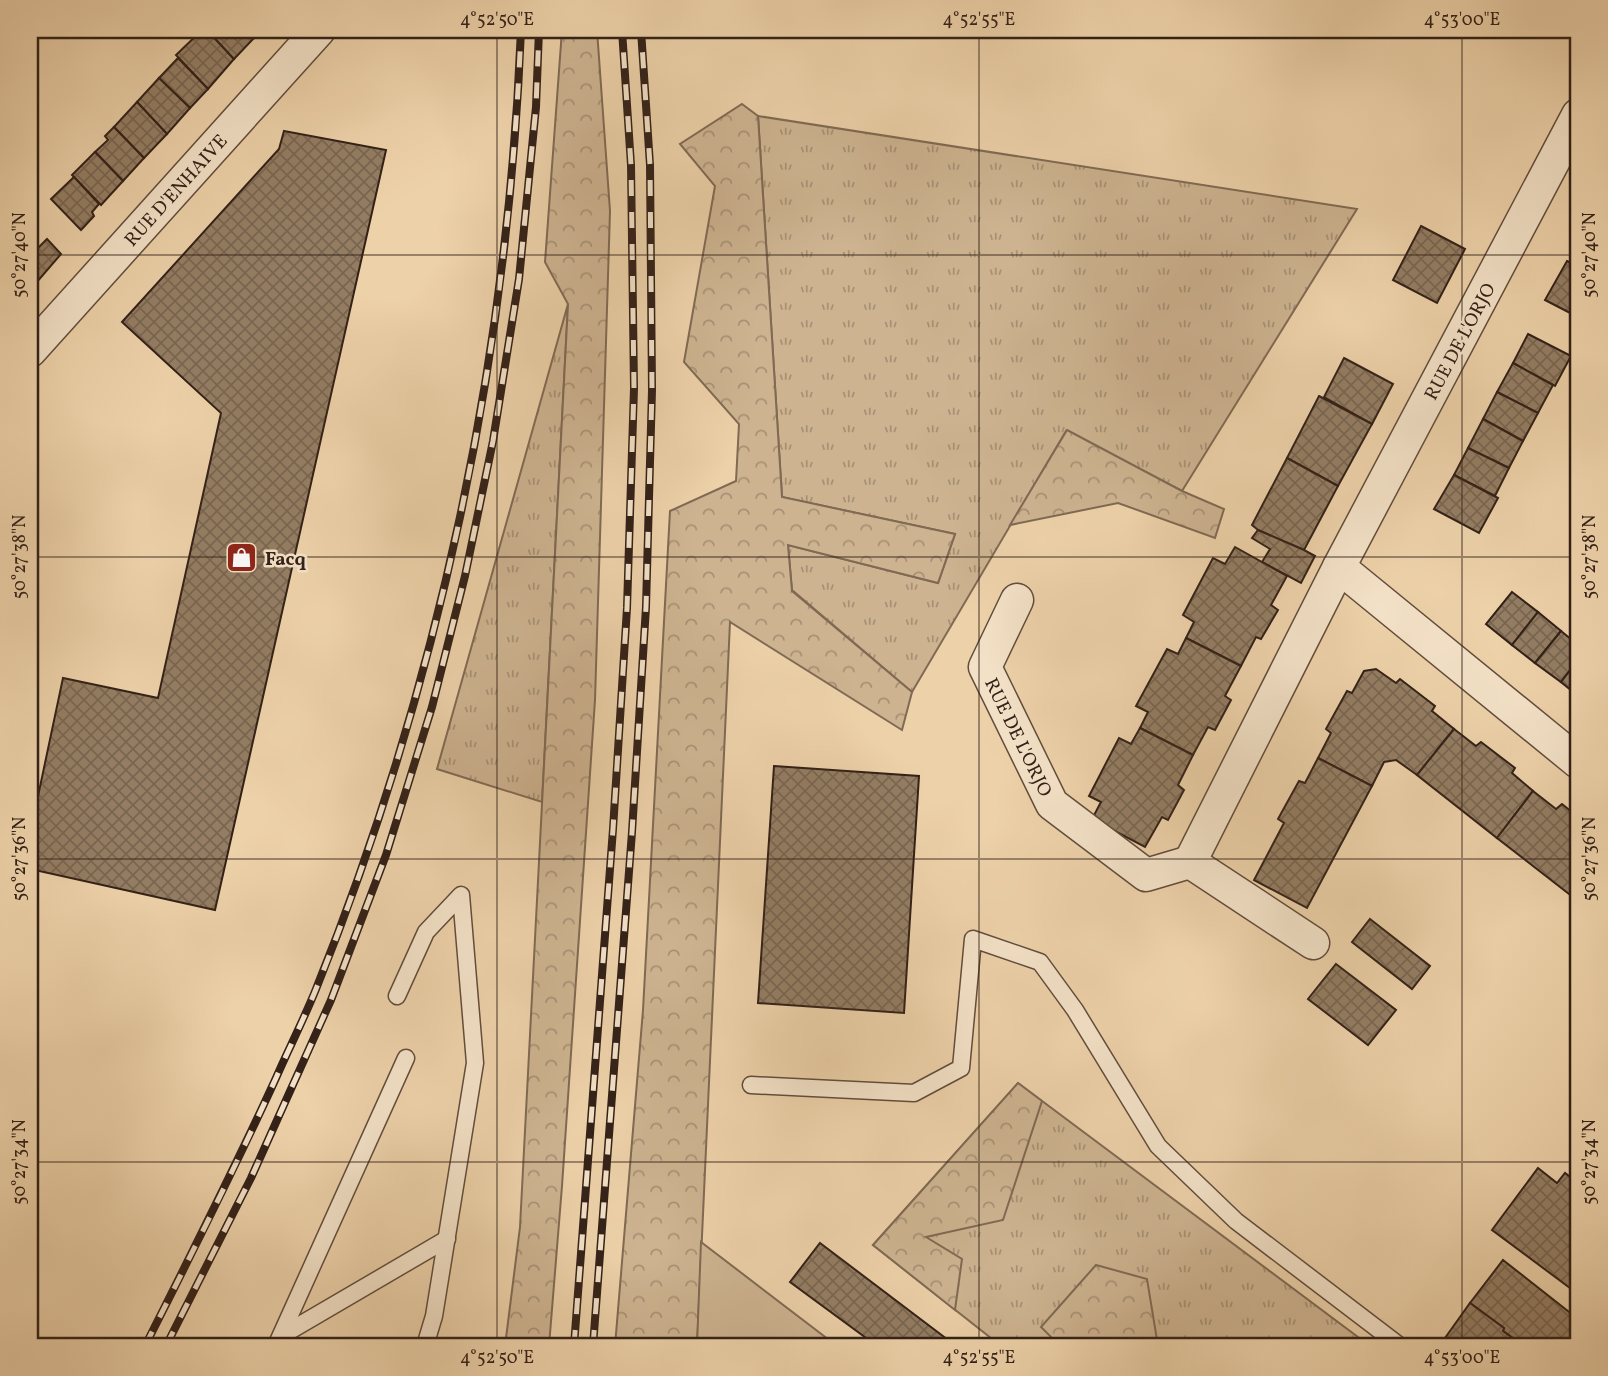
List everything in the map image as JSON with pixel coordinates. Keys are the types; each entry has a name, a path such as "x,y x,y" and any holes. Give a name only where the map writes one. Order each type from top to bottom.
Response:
{"street":[{"name":"RUE D'ENHAIVE","path":"30,351 319,30"},
{"name":"RUE DE L'ORJO","path":"1017,600 985,667 1052,804 1146,875 1190,862 1339,567 1578,114"},
{"path":"1339,567 1578,762"},
{"path":"1190,862 1313,943"}],"lane":[{"path":"397,996 426,932 461,895 475,1063 434,1316 425,1346"},
{"path":"751,1085 914,1093 961,1068 973,939 1040,962 1075,1010 1158,1146 1236,1221 1400,1346"},
{"path":"278,1341 407,1058"},
{"path":"278,1341 447,1239"}],"green space":[{"path":"562,30 597,30 610,211 595,700 549,1346 505,1346 520,1227 568,304 545,262"},
{"path":"742,104 758,116 782,497 955,534 938,583 788,545 792,591 912,692 902,730 730,622 697,1346 615,1346 643,1010 670,511 736,481 739,424 684,362 715,186 680,144"},
{"path":"758,116 1357,209 1182,491 1066,431 912,692 792,590 788,545 938,583 955,534 782,497"},
{"path":"568,304 542,802 437,769"},
{"path":"1067,430 1182,491 1224,509 1215,538 1118,503 1010,525"},
{"path":"1018,1083 1370,1346 1001,1346 873,1245"},
{"path":"1018,1083 1042,1101 1003,1220 926,1237 962,1259 955,1310 873,1245"},
{"path":"701,1242 837,1346 697,1346"},
{"path":"1096,1265 1147,1279 1158,1346 1060,1346 1041,1327"}],"building":[{"path":"202,30 207,30 234,59 208,89 176,55"},
{"path":"207,30 246,30 254,38 234,59"},
{"path":"246,30 260,30 254,38"},
{"path":"178,58 208,89 190,108 159,78"},
{"path":"159,78 190,108 167,134 137,102"},
{"path":"137,102 167,134 144,158 114,127"},
{"path":"114,127 144,158 123,181 95,152 108,140 105,136"},
{"name":"Facq","path":"284,131 386,150 215,910 30,869 30,834 63,678 158,698 221,413 122,322 279,149"},
{"path":"95,152 123,181 101,205 72,175"},
{"path":"74,177 99,204 92,212 94,216 81,230 51,199"},
{"path":"1421,226 1465,249 1437,303 1393,280"},
{"path":"47,239 61,254 30,290 30,248 34,252"},
{"path":"1567,261 1578,267 1578,317 1545,300"},
{"path":"1528,334 1571,356 1555,386 1513,363"},
{"path":"1344,358 1393,384 1372,424 1324,397"},
{"path":"1513,363 1553,385 1538,413 1497,392"},
{"path":"1497,392 1538,413 1523,441 1483,419"},
{"path":"1319,396 1372,424 1338,486 1287,458"},
{"path":"1483,419 1523,441 1509,468 1468,448"},
{"path":"1468,448 1509,468 1495,496 1454,475"},
{"path":"1287,458 1338,486 1304,550 1252,525"},
{"path":"1454,475 1498,498 1479,533 1434,509"},
{"path":"1258,530 1315,556 1301,583 1262,562 1270,549 1252,538"},
{"path":"1235,547 1287,576 1271,605 1278,610 1261,639 1256,637 1241,666 1186,638 1194,622 1183,615 1213,558 1225,564"},
{"path":"1512,592 1538,612 1512,645 1486,624"},
{"path":"1538,612 1561,631 1535,663 1512,645"},
{"path":"1561,631 1578,645 1578,660 1561,682 1535,663"},
{"path":"1186,638 1241,666 1225,696 1231,700 1215,730 1208,727 1193,755 1140,728 1148,712 1136,706 1167,649 1178,654"},
{"path":"1578,660 1578,696 1561,682"},
{"path":"1376,669 1396,683 1400,679 1435,706 1432,711 1454,729 1417,775 1396,760 1384,762 1372,786 1318,758 1331,733 1326,729 1347,691 1352,693 1364,671"},
{"path":"1140,728 1193,755 1178,785 1184,790 1168,820 1162,817 1145,847 1092,819 1101,802 1089,796 1119,738 1131,744"},
{"path":"1454,729 1476,746 1481,742 1515,768 1512,773 1533,791 1497,838 1417,775"},
{"path":"1318,758 1372,786 1307,908 1254,880 1284,823 1278,819 1299,781 1305,783"},
{"path":"774,766 919,776 904,1013 758,1003"},
{"path":"1533,791 1556,809 1562,804 1578,817 1578,901 1497,838"},
{"path":"1370,919 1430,966 1412,989 1352,942"},
{"path":"1336,964 1396,1010 1368,1045 1308,999"},
{"path":"1538,1168 1557,1183 1565,1173 1578,1183 1578,1294 1492,1230"},
{"path":"820,1243 956,1346 877,1346 790,1282"},
{"path":"1503,1260 1578,1319 1578,1346 1546,1346 1534,1338 1528,1346 1524,1346 1470,1303"},
{"path":"1470,1303 1524,1346 1456,1346 1445,1338"}],"railway":[{"path":"145,1346 245,1145 311,1000 360,874 398,757 460,518 483,397 501,275 514,153 521,30"},
{"path":"166,1346 251,1178 331,1000 386,855 432,707 465,576 493,441 519,279 536,107 539,30"},
{"path":"574,1346 627,608 634,388 631,165 622,30"},
{"path":"593,1346 632,832 646,607 652,390 650,165 641,30"}],"place":[{"name":"Facq","path":"242,558"}]}
